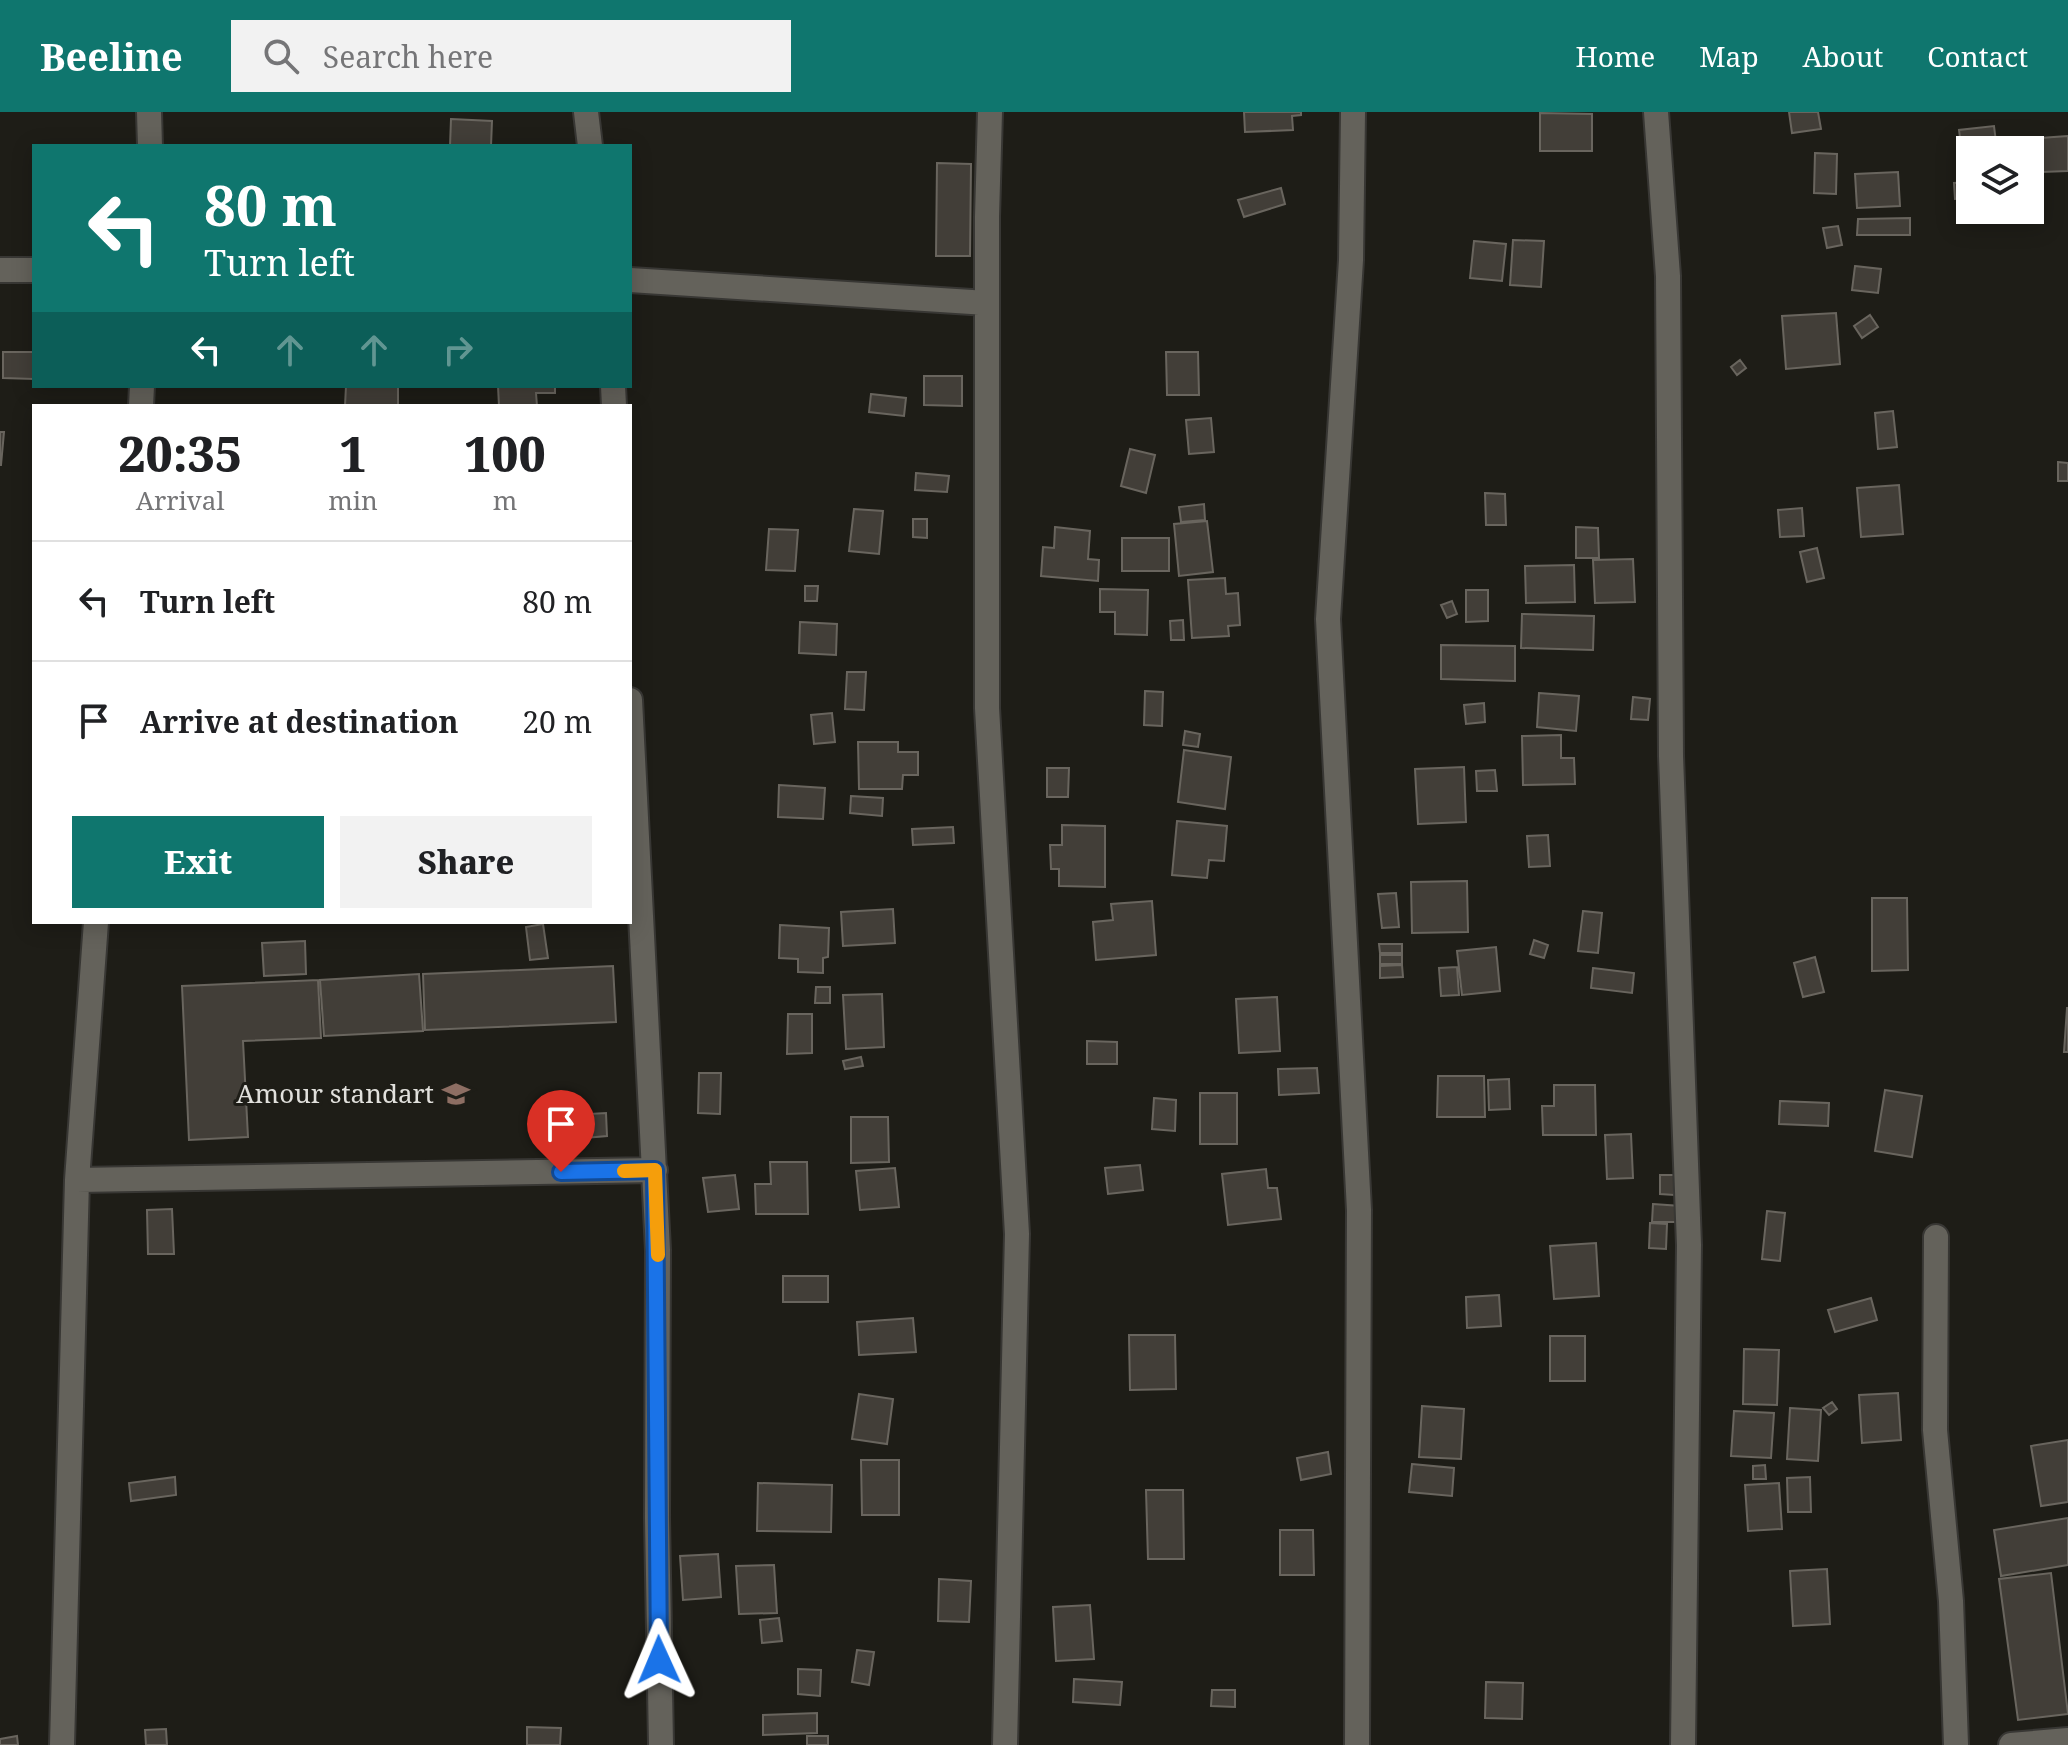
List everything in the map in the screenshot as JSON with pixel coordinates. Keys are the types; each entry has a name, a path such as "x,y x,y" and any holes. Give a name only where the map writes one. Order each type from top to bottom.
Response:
{"street":[{"path":"149,112 150,144"},
{"path":"586,112 590,144"},
{"path":"990,112 987,708 1017,1234 1005,1745"},
{"path":"1353,112 1351,260 1328,619 1359,1210 1357,1745"},
{"path":"1656,112 1668,276 1671,756 1689,1245 1683,1745"},
{"path":"0,270 32,270"},
{"path":"632,280 987,303"},
{"path":"632,738 655,1170 661,1745"},
{"path":"62,1745 77,1180 96,924"},
{"path":"77,1180 655,1170"},
{"path":"1936,1237 1935,1430 1951,1601 1956,1745"},
{"path":"2011,1745 2068,1740"}],"building":[{"path":"1244,112 1301,112 1301,115 1292,116 1293,130 1245,132"},
{"path":"1789,112 1818,112 1821,129 1792,133"},
{"path":"1540,113 1592,114 1592,151 1540,151"},
{"path":"451,119 492,121 491,144 450,144"},
{"path":"1994,126 1995,136 1960,136 1959,130"},
{"path":"2068,136 2068,171 2044,172 2044,138"},
{"path":"1815,153 1837,154 1836,194 1814,193"},
{"path":"937,163 971,164 970,256 936,256"},
{"path":"1898,172 1900,206 1857,208 1855,174"},
{"path":"1281,188 1285,204 1244,217 1238,200"},
{"path":"1910,218 1910,235 1857,235 1858,219"},
{"path":"1838,226 1842,245 1827,248 1823,228"},
{"path":"1513,240 1544,241 1541,287 1510,285"},
{"path":"1474,241 1506,244 1502,281 1470,278"},
{"path":"1855,266 1881,269 1878,293 1852,290"},
{"path":"1836,313 1840,364 1786,369 1782,316"},
{"path":"1870,315 1878,327 1862,338 1854,326"},
{"path":"3,352 32,352 32,379 3,378"},
{"path":"1166,352 1198,352 1199,395 1167,395"},
{"path":"1740,360 1746,368 1737,375 1731,367"},
{"path":"924,376 962,376 962,406 924,405"},
{"path":"346,388 398,388 398,404 345,404"},
{"path":"498,388 555,388 555,393 536,393 537,404 499,404"},
{"path":"871,394 906,398 904,416 869,412"},
{"path":"1893,411 1897,447 1878,449 1875,413"},
{"path":"1211,418 1214,452 1189,454 1186,420"},
{"path":"0,432 4,432 1,465 0,465"},
{"path":"1130,449 1155,455 1146,493 1121,486"},
{"path":"2058,462 2068,463 2068,481 2058,481"},
{"path":"916,473 949,476 947,492 915,490"},
{"path":"1899,485 1903,534 1861,537 1857,488"},
{"path":"1485,493 1505,494 1506,525 1486,525"},
{"path":"1204,504 1205,520 1181,522 1179,507"},
{"path":"1802,508 1804,536 1780,537 1778,510"},
{"path":"854,509 883,511 879,554 849,551"},
{"path":"913,519 927,519 927,538 913,537"},
{"path":"1207,521 1213,572 1179,576 1174,524"},
{"path":"1055,527 1090,531 1088,559 1099,560 1098,581 1041,576 1043,547 1054,548"},
{"path":"1576,527 1598,528 1599,558 1576,558"},
{"path":"769,529 798,530 795,571 766,570"},
{"path":"1122,538 1169,538 1169,571 1122,571"},
{"path":"1817,548 1824,578 1807,582 1800,552"},
{"path":"1633,559 1635,602 1595,603 1593,560"},
{"path":"1574,565 1575,602 1526,603 1525,566"},
{"path":"1225,578 1226,594 1238,593 1240,625 1228,626 1229,636 1192,638 1188,580"},
{"path":"805,586 818,586 817,601 805,601"},
{"path":"1100,589 1148,590 1147,635 1115,634 1115,612 1100,612"},
{"path":"1466,590 1488,590 1488,621 1466,622"},
{"path":"1452,601 1457,614 1447,618 1441,605"},
{"path":"1522,614 1594,616 1593,650 1521,648"},
{"path":"1183,620 1184,640 1171,640 1170,621"},
{"path":"800,622 837,624 836,655 799,653"},
{"path":"1441,645 1515,646 1515,681 1441,679"},
{"path":"847,672 866,672 864,710 845,709"},
{"path":"1145,691 1163,692 1162,726 1144,725"},
{"path":"1539,693 1579,696 1576,731 1537,727"},
{"path":"1633,697 1650,699 1648,720 1631,719"},
{"path":"1484,703 1485,722 1466,724 1464,705"},
{"path":"832,713 835,742 814,744 811,715"},
{"path":"1185,731 1200,734 1198,747 1183,745"},
{"path":"1561,735 1561,758 1574,758 1575,784 1523,785 1522,736"},
{"path":"858,742 898,742 898,752 918,752 918,775 903,775 902,789 859,789"},
{"path":"1184,750 1231,757 1225,809 1178,802"},
{"path":"1464,767 1466,822 1418,824 1415,769"},
{"path":"1047,768 1069,768 1068,797 1047,797"},
{"path":"1495,770 1497,791 1477,791 1476,771"},
{"path":"779,785 825,788 823,819 778,817"},
{"path":"851,796 883,798 882,816 850,813"},
{"path":"1177,821 1227,826 1224,861 1209,860 1207,878 1172,875"},
{"path":"1062,825 1105,826 1105,887 1059,886 1059,869 1051,869 1050,845 1062,845"},
{"path":"953,827 954,843 913,845 912,829"},
{"path":"1548,835 1550,866 1529,867 1527,836"},
{"path":"1467,881 1468,932 1412,933 1411,882"},
{"path":"1396,893 1399,927 1382,928 1378,894"},
{"path":"1872,898 1907,898 1908,970 1872,971"},
{"path":"1152,901 1156,955 1096,960 1093,922 1113,920 1111,904"},
{"path":"893,909 895,943 843,946 841,912"},
{"path":"1583,911 1602,913 1598,953 1578,951"},
{"path":"543,924 548,958 530,960 526,927"},
{"path":"780,925 829,928 828,957 823,958 823,973 798,972 798,959 779,958"},
{"path":"1534,940 1548,945 1544,958 1530,954"},
{"path":"305,941 306,974 264,976 262,943"},
{"path":"1379,944 1402,944 1402,953 1380,953"},
{"path":"1496,947 1500,991 1462,995 1457,951"},
{"path":"1380,955 1402,955 1402,964 1380,964"},
{"path":"1815,957 1824,992 1803,997 1794,963"},
{"path":"1402,965 1403,977 1380,978 1380,966"},
{"path":"613,966 616,1022 425,1030 423,974"},
{"path":"1457,967 1459,995 1441,996 1439,968"},
{"path":"1593,968 1634,973 1632,993 1591,988"},
{"path":"419,974 423,1031 324,1036 320,980"},
{"path":"318,980 321,1038 243,1041 248,1137 189,1140 182,986"},
{"path":"816,987 830,987 830,1003 815,1003"},
{"path":"882,994 884,1047 846,1049 843,995"},
{"path":"1277,997 1280,1051 1239,1053 1236,999"},
{"path":"2067,1008 2068,1052 2064,1052"},
{"path":"788,1014 812,1014 812,1053 787,1054"},
{"path":"1087,1041 1117,1042 1117,1064 1087,1064"},
{"path":"861,1057 863,1066 845,1069 843,1061"},
{"path":"1317,1068 1319,1093 1279,1095 1278,1069"},
{"path":"699,1073 721,1073 720,1114 698,1113"},
{"path":"1438,1076 1484,1076 1485,1117 1437,1117"},
{"path":"1509,1079 1510,1109 1489,1110 1488,1080"},
{"path":"1554,1085 1595,1085 1596,1135 1543,1135 1542,1106 1554,1106"},
{"path":"1885,1090 1922,1096 1912,1157 1875,1151"},
{"path":"1200,1093 1237,1093 1237,1144 1200,1144"},
{"path":"1154,1098 1176,1100 1175,1131 1152,1129"},
{"path":"1780,1101 1829,1103 1828,1126 1779,1124"},
{"path":"606,1113 607,1136 573,1139 572,1115"},
{"path":"851,1117 888,1117 889,1162 851,1163"},
{"path":"1631,1134 1633,1178 1607,1179 1605,1135"},
{"path":"770,1162 807,1162 808,1214 756,1214 755,1184 771,1184"},
{"path":"1140,1165 1143,1190 1108,1194 1105,1168"},
{"path":"895,1168 899,1207 860,1210 856,1171"},
{"path":"1266,1169 1268,1188 1277,1188 1281,1219 1228,1225 1222,1174"},
{"path":"735,1175 739,1209 708,1212 703,1178"},
{"path":"1660,1175 1675,1175 1674,1195 1660,1194"},
{"path":"1653,1204 1681,1206 1681,1222 1652,1222"},
{"path":"172,1209 174,1254 148,1254 147,1210"},
{"path":"1767,1211 1785,1213 1780,1261 1762,1259"},
{"path":"1650,1223 1667,1224 1666,1249 1649,1248"},
{"path":"1596,1243 1599,1296 1554,1299 1550,1246"},
{"path":"783,1276 828,1276 828,1302 783,1302"},
{"path":"1499,1295 1501,1326 1467,1328 1466,1297"},
{"path":"1871,1298 1877,1320 1835,1332 1828,1310"},
{"path":"913,1318 916,1352 859,1355 857,1322"},
{"path":"1129,1335 1175,1335 1176,1389 1130,1390"},
{"path":"1550,1336 1585,1336 1585,1381 1550,1381"},
{"path":"1744,1349 1779,1350 1777,1405 1743,1404"},
{"path":"1898,1393 1901,1440 1862,1443 1859,1395"},
{"path":"859,1394 893,1399 887,1444 852,1439"},
{"path":"1832,1402 1837,1409 1829,1415 1823,1408"},
{"path":"1422,1406 1464,1409 1461,1459 1419,1457"},
{"path":"1790,1408 1821,1410 1818,1461 1787,1459"},
{"path":"1734,1411 1774,1413 1771,1458 1731,1456"},
{"path":"2068,1440 2068,1502 2041,1506 2031,1446"},
{"path":"1328,1452 1331,1474 1301,1480 1297,1458"},
{"path":"861,1460 899,1460 899,1515 862,1515"},
{"path":"1412,1464 1454,1468 1452,1496 1409,1492"},
{"path":"1765,1465 1766,1479 1753,1479 1753,1466"},
{"path":"175,1477 176,1495 131,1501 129,1483"},
{"path":"1810,1477 1811,1512 1788,1512 1787,1478"},
{"path":"758,1483 832,1485 831,1532 757,1531"},
{"path":"1779,1483 1782,1529 1748,1531 1745,1485"},
{"path":"1146,1490 1183,1490 1184,1559 1148,1559"},
{"path":"2068,1518 2068,1565 2001,1576 1994,1530"},
{"path":"1280,1530 1313,1530 1314,1575 1280,1575"},
{"path":"718,1554 721,1597 683,1600 680,1556"},
{"path":"774,1565 777,1613 739,1614 736,1566"},
{"path":"1827,1569 1830,1624 1793,1626 1790,1571"},
{"path":"2051,1573 2068,1714 2018,1720 1999,1579"},
{"path":"939,1579 971,1581 969,1622 938,1621"},
{"path":"1090,1605 1094,1659 1056,1661 1053,1607"},
{"path":"779,1618 782,1641 762,1643 760,1620"},
{"path":"857,1650 874,1652 869,1685 852,1682"},
{"path":"798,1669 821,1670 820,1696 798,1694"},
{"path":"1074,1679 1122,1682 1120,1705 1073,1702"},
{"path":"1486,1682 1523,1683 1522,1719 1485,1718"},
{"path":"1212,1690 1235,1690 1235,1707 1211,1706"},
{"path":"817,1713 817,1733 763,1735 763,1715"},
{"path":"527,1727 561,1728 560,1745 527,1745"},
{"path":"166,1729 167,1745 146,1745 145,1730"},
{"path":"17,1736 18,1745 0,1745 0,1739"},
{"path":"807,1736 828,1736 828,1745 807,1745"}],"slow traffic":[{"path":"624,1171 655,1170 658,1255"}],"place":[{"name":"Amour standart","path":"456,1094"}],"route":[{"path":"561,1172 655,1170 659,1660"}]}
